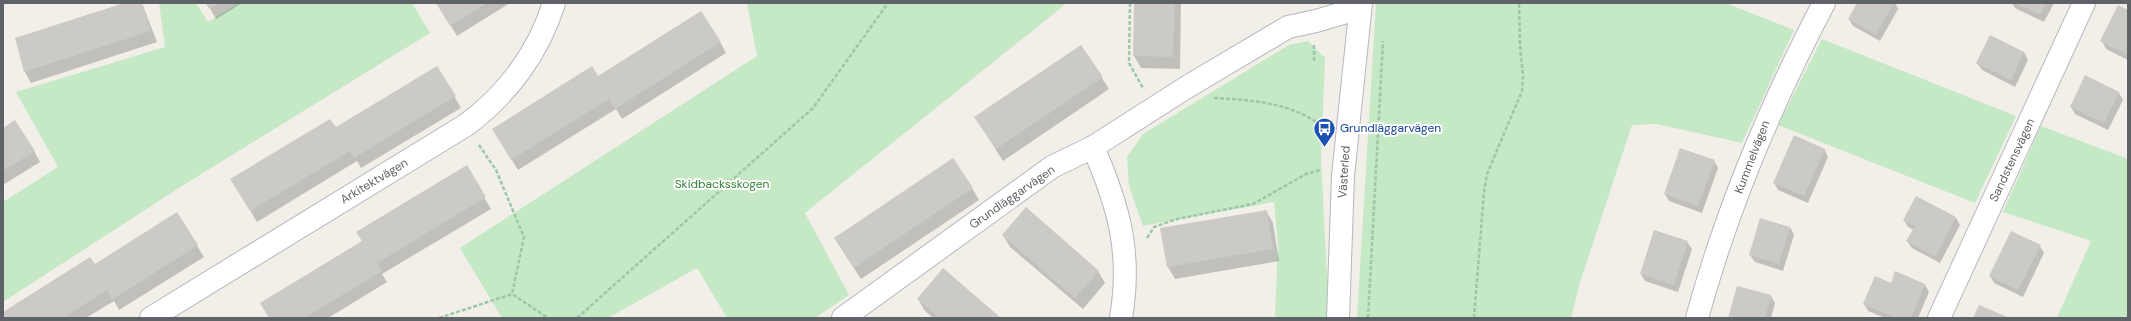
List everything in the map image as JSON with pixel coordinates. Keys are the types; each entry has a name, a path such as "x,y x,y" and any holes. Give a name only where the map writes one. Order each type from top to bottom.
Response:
{"street":[{"name":"Arkitektvägen","path":"151,318 466,125 496,99 532,54 554,3"},
{"name":"Kummelvägen","path":"1697,318 1711,267 1762,130 1824,3"},
{"name":"Sandstensvägen","path":"1939,318 2084,3"},
{"name":"Grundläggarvägen","path":"843,318 1052,167 1093,147 1288,27 1316,21 1360,5"},
{"name":"Västerled","path":"1338,318 1343,176 1360,5"},
{"path":"1093,147 1111,189 1123,232 1126,260 1126,290 1121,318"}],"path":[{"path":"578,318 813,108 888,3"},
{"path":"1130,3 1128,63 1156,107"},
{"path":"1474,318 1484,192 1487,174 1522,91 1523,75 1519,3"},
{"path":"1368,318 1383,39"},
{"path":"1210,98 1255,101 1289,109 1310,117 1325,128"},
{"path":"466,125 496,170 524,237 512,294"},
{"path":"1146,240 1154,227 1177,219 1253,204 1306,174 1324,168"},
{"path":"439,318 512,294"},
{"path":"512,294 548,318"}],"green space":[{"path":"159,3 196,3 208,22 239,3 412,3 430,33 182,186 3,302 3,202 58,167 16,92 165,47"},
{"name":"Skidbacksskogen","path":"747,3 1067,3 805,213 849,295 815,318 727,318 697,268 608,318 502,318 460,248 757,56"},
{"path":"1376,3 1726,3 1794,30 1742,143 1657,124 1632,125 1580,282 1571,318 1357,318"},
{"path":"1822,39 2016,116 1975,203 1778,125"},
{"path":"1308,41 1325,58 1321,157 1329,318 1275,318 1278,244 1274,202 1143,226 1129,186 1127,157 1143,134 1289,45"},
{"path":"2041,126 2128,159 2128,318 2057,318 2091,241 2003,212"}],"building":[{"path":"124,3 142,3 151,31 24,72 15,38"},
{"path":"206,3 218,3 209,9"},
{"path":"436,3 487,3 450,26"},
{"path":"1134,3 1175,3 1173,57 1133,56"},
{"path":"1857,3 1894,3 1876,35 1848,19"},
{"path":"2015,3 2046,3 2040,15"},
{"path":"2118,5 2128,10 2128,55 2100,41"},
{"path":"701,11 721,42 615,109 609,99 511,160 492,129 592,66 598,76"},
{"path":"1990,35 2024,52 2011,80 1976,63"},
{"path":"1081,45 1103,77 996,149 974,117"},
{"path":"437,66 456,96 354,158 350,151 250,211 230,179 330,119 336,127"},
{"path":"2085,75 2119,92 2104,123 2070,107"},
{"path":"15,120 35,151 3,171 3,128"},
{"path":"1794,135 1825,149 1804,196 1773,183"},
{"path":"1680,148 1715,160 1698,206 1664,194"},
{"path":"953,158 973,188 854,268 834,238"},
{"path":"467,165 486,197 377,263 382,271 304,318 269,318 260,303 362,241 356,232"},
{"path":"1916,196 1956,217 1936,257 1906,241 1915,226 1903,220"},
{"path":"1026,207 1099,271 1075,298 1002,235"},
{"path":"1267,210 1273,249 1167,267 1160,228"},
{"path":"177,212 198,245 112,300 107,290 63,318 3,318 3,312 90,257 95,264"},
{"path":"1760,218 1790,227 1779,264 1749,255"},
{"path":"1654,230 1688,241 1674,285 1640,274"},
{"path":"2011,231 2041,245 2018,290 1989,276"},
{"path":"943,268 1001,318 939,318 917,299"},
{"path":"1895,271 1925,284 1911,318 1897,318 1863,304 1875,276 1891,283"},
{"path":"1737,286 1771,295 1765,318 1728,318"},
{"path":"1979,305 2010,318 1973,318"}],"place":[{"name":"Grundläggarvägen","path":"1325,148"}]}
